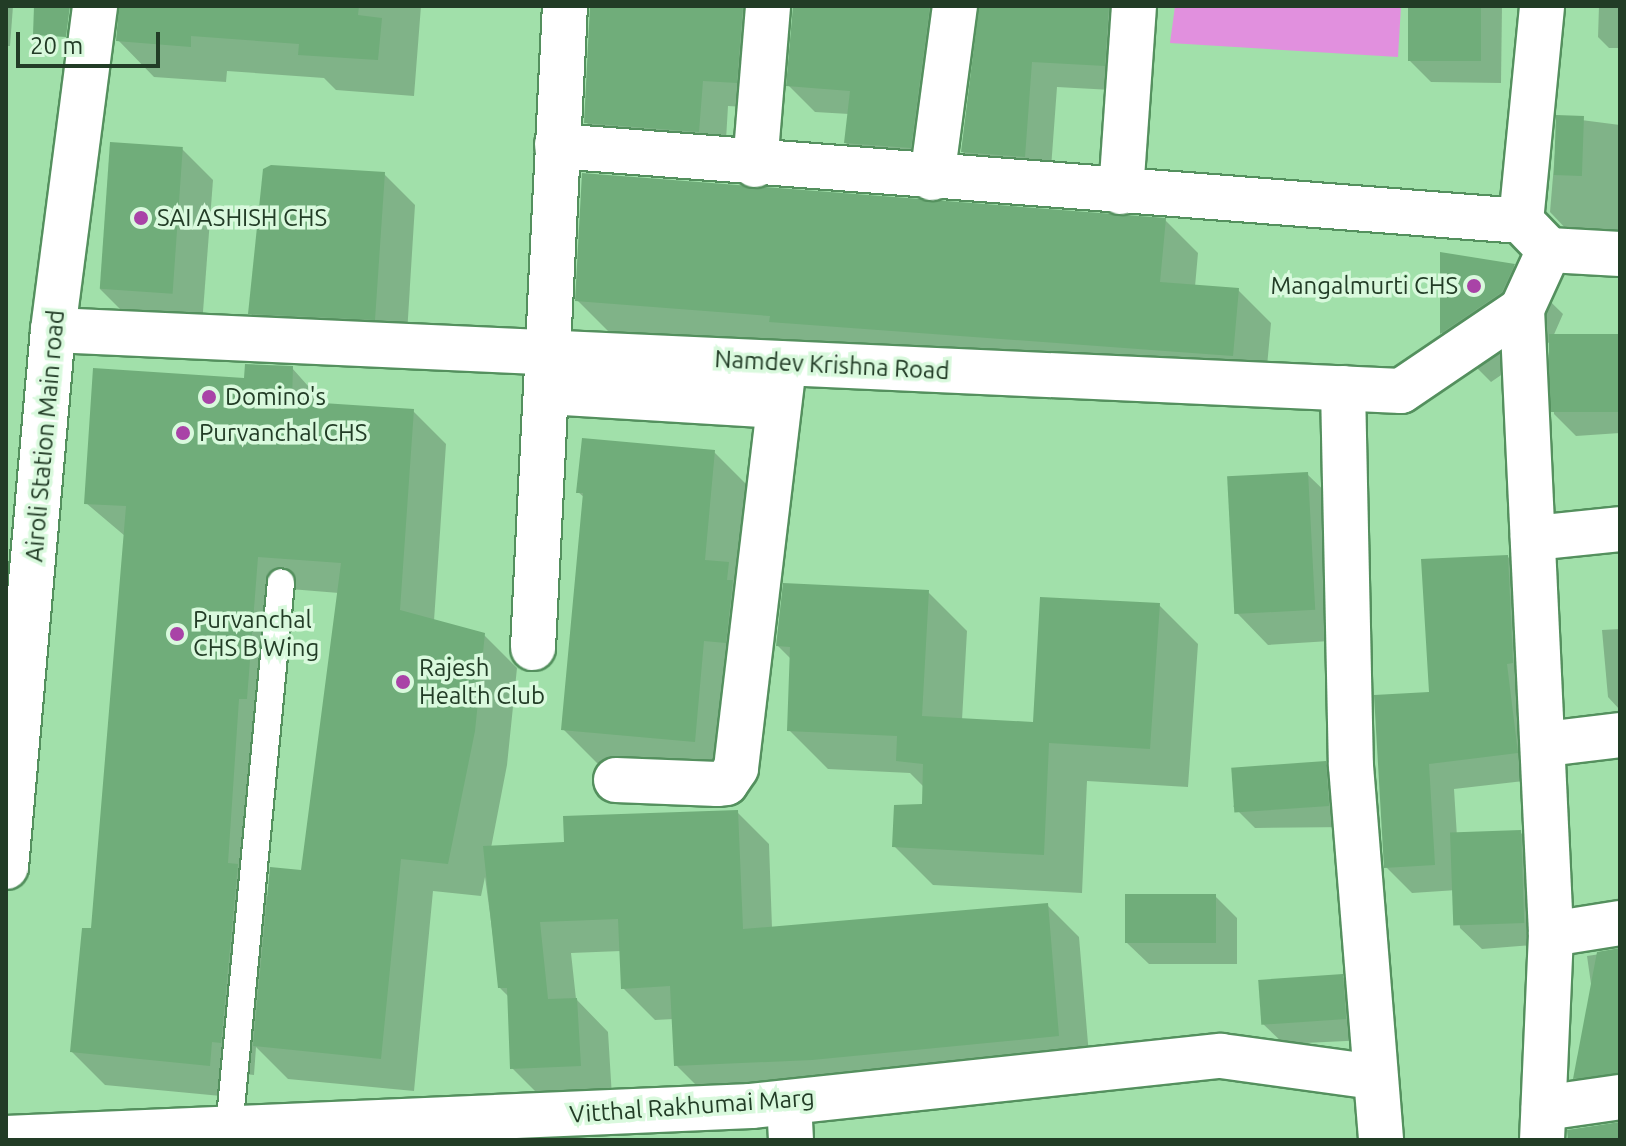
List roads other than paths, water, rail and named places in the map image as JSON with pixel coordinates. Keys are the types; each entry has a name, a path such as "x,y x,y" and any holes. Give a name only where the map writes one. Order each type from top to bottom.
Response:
{"street":[{"name":"Airoli Station Main road","path":"6,867 53,330 95,6"},
{"path":"533,648 550,372 565,6"},
{"path":"755,165 768,6"},
{"path":"932,178 955,6"},
{"path":"1121,192 1134,6"},
{"path":"1542,6 1535,236 1522,309 1546,744 1551,934 1543,1124 1620,1097"},
{"path":"557,146 755,165 1121,192 1535,236 1620,254"},
{"name":"Namdev Krishna Road","path":"53,330 550,372 784,364 1401,391 1522,309"},
{"path":"616,780 717,784 732,777 784,364"},
{"path":"550,372 779,406"},
{"path":"1343,388 1351,766 1381,1140"},
{"path":"1533,538 1620,529"},
{"path":"1546,744 1620,735"},
{"path":"1551,934 1620,923"},
{"name":"Vitthal Rakhumai Marg","path":"6,1138 229,1129 790,1121 1221,1056 1374,1077"}],"lane":[{"path":"229,1129 281,582"}],"place":[{"name":"SAI ASHISH CHS","path":"141,218"},
{"name":"Mangalmurti CHS","path":"1474,286"},
{"name":"Domino's","path":"209,397"},
{"name":"Purvanchal CHS","path":"183,433"},
{"name":"Purvanchal CHS B Wing","path":"177,634"},
{"name":"Rajesh Health Club","path":"403,682"}]}
